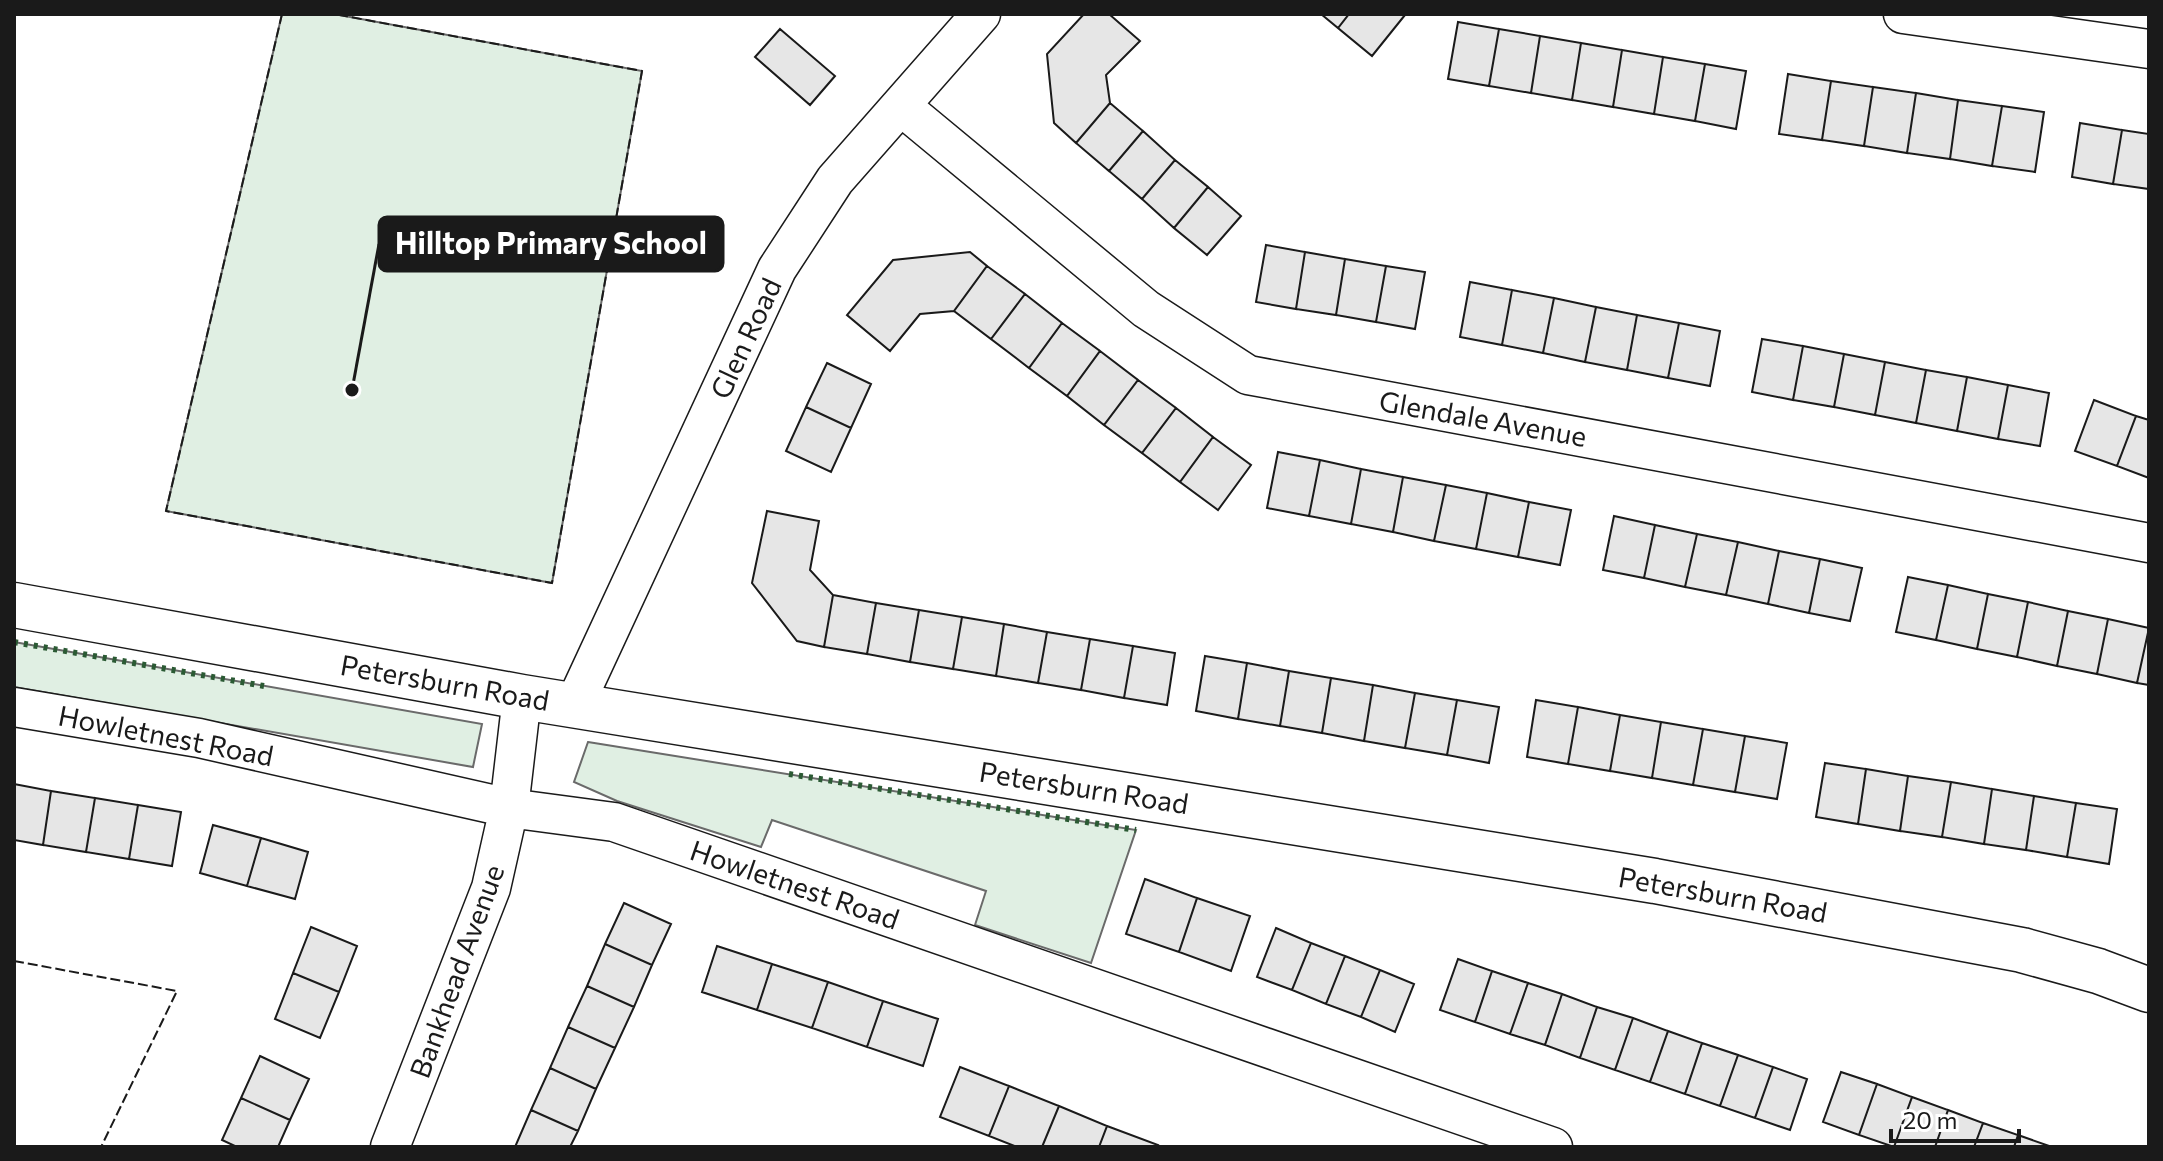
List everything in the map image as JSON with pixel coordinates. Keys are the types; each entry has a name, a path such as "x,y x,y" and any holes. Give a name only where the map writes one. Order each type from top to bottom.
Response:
{"main road":[{"name":"Petersburn Road","path":"14,605 522,697 1655,881 2022,950 2098,971 2149,990"}],"street":[{"name":"Glen Road","path":"575,704 777,269 835,180 981,14"},
{"path":"1903,14 2149,49"},
{"name":"Glendale Avenue","path":"901,106 1146,309 1248,375 2131,537 2149,543"},
{"name":"Bankhead Avenue","path":"390,1147 491,888 509,808 522,697"},
{"name":"Howletnest Road","path":"14,707 199,738 509,808 614,822 1553,1147"}],"green space":[{"path":"282,14 334,14 642,71 552,583 166,511"},
{"path":"14,642 482,724 473,767 14,687"},
{"path":"588,742 1136,830 1091,963 975,925 986,891 772,820 761,847 617,801 574,782"}],"building":[{"path":"1084,14 1109,14 1140,41 1106,75 1110,103 1076,143 1054,123 1047,54"},
{"path":"1321,14 1349,14 1338,28"},
{"path":"1349,14 1405,15 1372,56 1338,28"},
{"path":"1458,22 1499,29 1489,86 1448,79"},
{"path":"780,29 835,76 810,105 755,57"},
{"path":"1499,29 1540,36 1531,93 1489,86"},
{"path":"1540,36 1581,43 1572,100 1531,93"},
{"path":"1581,43 1622,50 1613,107 1572,100"},
{"path":"1622,50 1663,57 1654,114 1613,107"},
{"path":"1663,57 1705,64 1695,121 1654,114"},
{"path":"1705,64 1746,71 1736,129 1695,121"},
{"path":"1788,74 1831,81 1822,140 1779,134"},
{"path":"1831,81 1873,87 1864,146 1822,140"},
{"path":"1873,87 1916,93 1907,153 1864,146"},
{"path":"1916,93 1958,100 1950,159 1907,153"},
{"path":"1958,100 2002,106 1992,166 1950,159"},
{"path":"1110,103 1143,131 1109,171 1076,143"},
{"path":"2002,106 2044,112 2035,172 1992,166"},
{"path":"2080,123 2122,130 2113,184 2072,177"},
{"path":"2122,130 2149,134 2149,189 2113,184"},
{"path":"1143,131 1175,160 1142,199 1109,171"},
{"path":"1175,160 1208,187 1174,228 1142,199"},
{"path":"1208,187 1241,216 1207,255 1174,228"},
{"path":"1266,245 1305,252 1296,309 1256,302"},
{"path":"970,252 987,266 954,311 920,314 890,351 847,315 893,260"},
{"path":"1305,252 1345,259 1336,315 1296,309"},
{"path":"1345,259 1386,266 1376,322 1336,315"},
{"path":"987,266 1025,294 991,339 954,311"},
{"path":"1386,266 1425,272 1415,329 1376,322"},
{"path":"1470,282 1512,290 1502,345 1460,337"},
{"path":"1512,290 1554,298 1543,353 1502,345"},
{"path":"1025,294 1062,323 1029,368 991,339"},
{"path":"1554,298 1596,307 1585,362 1543,353"},
{"path":"1596,307 1637,315 1627,370 1585,362"},
{"path":"1637,315 1679,323 1668,378 1627,370"},
{"path":"1062,323 1100,351 1067,396 1029,368"},
{"path":"1679,323 1720,331 1710,386 1668,378"},
{"path":"1762,339 1803,346 1793,400 1752,392"},
{"path":"1803,346 1844,354 1834,407 1793,400"},
{"path":"1100,351 1138,380 1104,425 1067,396"},
{"path":"1844,354 1885,362 1875,415 1834,407"},
{"path":"1885,362 1926,370 1916,423 1875,415"},
{"path":"827,363 871,384 851,428 806,407"},
{"path":"1926,370 1967,377 1957,431 1916,423"},
{"path":"1967,377 2008,385 1998,439 1957,431"},
{"path":"1138,380 1176,408 1142,453 1104,425"},
{"path":"2008,385 2049,393 2040,446 1998,439"},
{"path":"2094,400 2136,416 2117,466 2075,451"},
{"path":"806,407 851,428 831,472 786,451"},
{"path":"1176,408 1213,437 1180,482 1142,453"},
{"path":"2136,416 2149,420 2149,478 2117,466"},
{"path":"1213,437 1251,465 1218,510 1180,482"},
{"path":"1278,452 1320,460 1309,516 1267,508"},
{"path":"1320,460 1361,469 1351,524 1309,516"},
{"path":"1361,469 1403,477 1393,532 1351,524"},
{"path":"1403,477 1446,485 1434,541 1393,532"},
{"path":"1446,485 1487,493 1476,549 1434,541"},
{"path":"1487,493 1529,502 1518,557 1476,549"},
{"path":"1529,502 1571,510 1560,565 1518,557"},
{"path":"767,511 819,521 810,570 833,595 824,647 797,641 752,583"},
{"path":"1614,516 1655,525 1644,578 1603,570"},
{"path":"1655,525 1697,534 1685,587 1644,578"},
{"path":"1697,534 1738,542 1726,595 1685,587"},
{"path":"1738,542 1779,551 1768,604 1726,595"},
{"path":"1779,551 1820,559 1809,613 1768,604"},
{"path":"1820,559 1862,568 1850,621 1809,613"},
{"path":"1908,577 1948,585 1936,640 1896,632"},
{"path":"1948,585 1988,594 1977,649 1936,640"},
{"path":"1988,594 2028,602 2017,657 1977,649"},
{"path":"833,595 876,603 867,654 824,647"},
{"path":"2028,602 2068,611 2057,666 2017,657"},
{"path":"876,603 919,610 910,662 867,654"},
{"path":"919,610 962,617 953,669 910,662"},
{"path":"2068,611 2108,619 2097,674 2057,666"},
{"path":"962,617 1004,624 996,676 953,669"},
{"path":"2108,619 2149,628 2137,683 2097,674"},
{"path":"1004,624 1047,632 1038,683 996,676"},
{"path":"2149,628 2149,685 2137,683"},
{"path":"1047,632 1090,639 1081,690 1038,683"},
{"path":"1090,639 1133,646 1124,698 1081,690"},
{"path":"1133,646 1175,653 1167,705 1124,698"},
{"path":"1205,656 1247,663 1238,719 1196,711"},
{"path":"1247,663 1289,671 1280,726 1238,719"},
{"path":"1289,671 1331,678 1322,733 1280,726"},
{"path":"1331,678 1373,685 1364,741 1322,733"},
{"path":"1373,685 1415,693 1405,748 1364,741"},
{"path":"1415,693 1457,700 1447,755 1405,748"},
{"path":"1457,700 1499,707 1489,763 1447,755"},
{"path":"1536,700 1578,707 1568,764 1527,757"},
{"path":"1578,707 1620,715 1610,771 1568,764"},
{"path":"1620,715 1661,722 1652,778 1610,771"},
{"path":"1661,722 1703,729 1693,785 1652,778"},
{"path":"1703,729 1745,736 1735,792 1693,785"},
{"path":"1745,736 1787,743 1777,799 1735,792"},
{"path":"1825,763 1866,769 1858,824 1816,817"},
{"path":"1866,769 1908,776 1900,831 1858,824"},
{"path":"1908,776 1951,782 1942,837 1900,831"},
{"path":"1951,782 1992,789 1984,844 1942,837"},
{"path":"14,784 51,791 43,845 14,840"},
{"path":"1992,789 2034,796 2026,850 1984,844"},
{"path":"51,791 95,798 86,852 43,845"},
{"path":"2034,796 2076,803 2067,857 2026,850"},
{"path":"95,798 138,805 129,859 86,852"},
{"path":"2076,803 2117,809 2109,864 2067,857"},
{"path":"138,805 181,812 172,866 129,859"},
{"path":"213,825 261,838 247,886 200,873"},
{"path":"261,838 308,852 295,899 247,886"},
{"path":"1145,879 1197,898 1179,952 1126,934"},
{"path":"1197,898 1250,916 1231,971 1179,952"},
{"path":"624,903 671,924 652,965 605,944"},
{"path":"311,927 357,946 339,992 293,973"},
{"path":"1276,928 1311,943 1292,990 1257,977"},
{"path":"1311,943 1345,956 1326,1004 1292,990"},
{"path":"605,944 652,965 634,1007 587,986"},
{"path":"717,946 772,964 757,1010 702,992"},
{"path":"1345,956 1380,970 1361,1017 1326,1004"},
{"path":"1458,959 1492,971 1475,1022 1440,1010"},
{"path":"772,964 828,982 812,1028 757,1010"},
{"path":"1380,970 1414,984 1395,1032 1361,1017"},
{"path":"1492,971 1528,983 1510,1034 1475,1022"},
{"path":"293,973 339,992 320,1038 275,1019"},
{"path":"828,982 883,1001 867,1047 812,1028"},
{"path":"1528,983 1562,994 1545,1045 1510,1034"},
{"path":"587,986 634,1007 615,1048 568,1027"},
{"path":"1562,994 1597,1007 1580,1058 1545,1045"},
{"path":"883,1001 938,1019 923,1066 867,1047"},
{"path":"1597,1007 1633,1018 1615,1070 1580,1058"},
{"path":"1633,1018 1668,1031 1650,1082 1615,1070"},
{"path":"568,1027 615,1048 596,1089 550,1068"},
{"path":"1668,1031 1702,1043 1685,1094 1650,1082"},
{"path":"1702,1043 1738,1055 1720,1106 1685,1094"},
{"path":"1738,1055 1773,1067 1755,1118 1720,1106"},
{"path":"260,1056 309,1079 290,1120 241,1098"},
{"path":"960,1067 1009,1086 989,1136 940,1117"},
{"path":"1773,1067 1807,1079 1790,1130 1755,1118"},
{"path":"550,1068 596,1089 578,1131 531,1110"},
{"path":"1841,1072 1877,1084 1859,1135 1823,1122"},
{"path":"1877,1084 1912,1097 1894,1147 1859,1135"},
{"path":"1009,1086 1059,1106 1042,1147 1017,1147 989,1136"},
{"path":"1912,1097 1948,1110 1935,1147 1894,1147"},
{"path":"241,1098 290,1120 278,1147 237,1147 222,1140"},
{"path":"1059,1106 1107,1126 1099,1147 1042,1147"},
{"path":"531,1110 578,1131 570,1147 515,1147"},
{"path":"1948,1110 1983,1123 1974,1147 1935,1147"},
{"path":"1983,1123 2018,1135 2014,1147 1974,1147"},
{"path":"1107,1126 1158,1145 1099,1147"},
{"path":"2018,1135 2052,1147 2014,1147"}],"hedge":[{"path":"14,642 264,686"},
{"path":"789,774 1136,830"}],"fence":[{"path":"282,14 166,511 552,583 642,71 334,14"},
{"path":"14,961 177,991 101,1147"}],"place":[{"name":"Hilltop Primary School","path":"352,390"}]}
